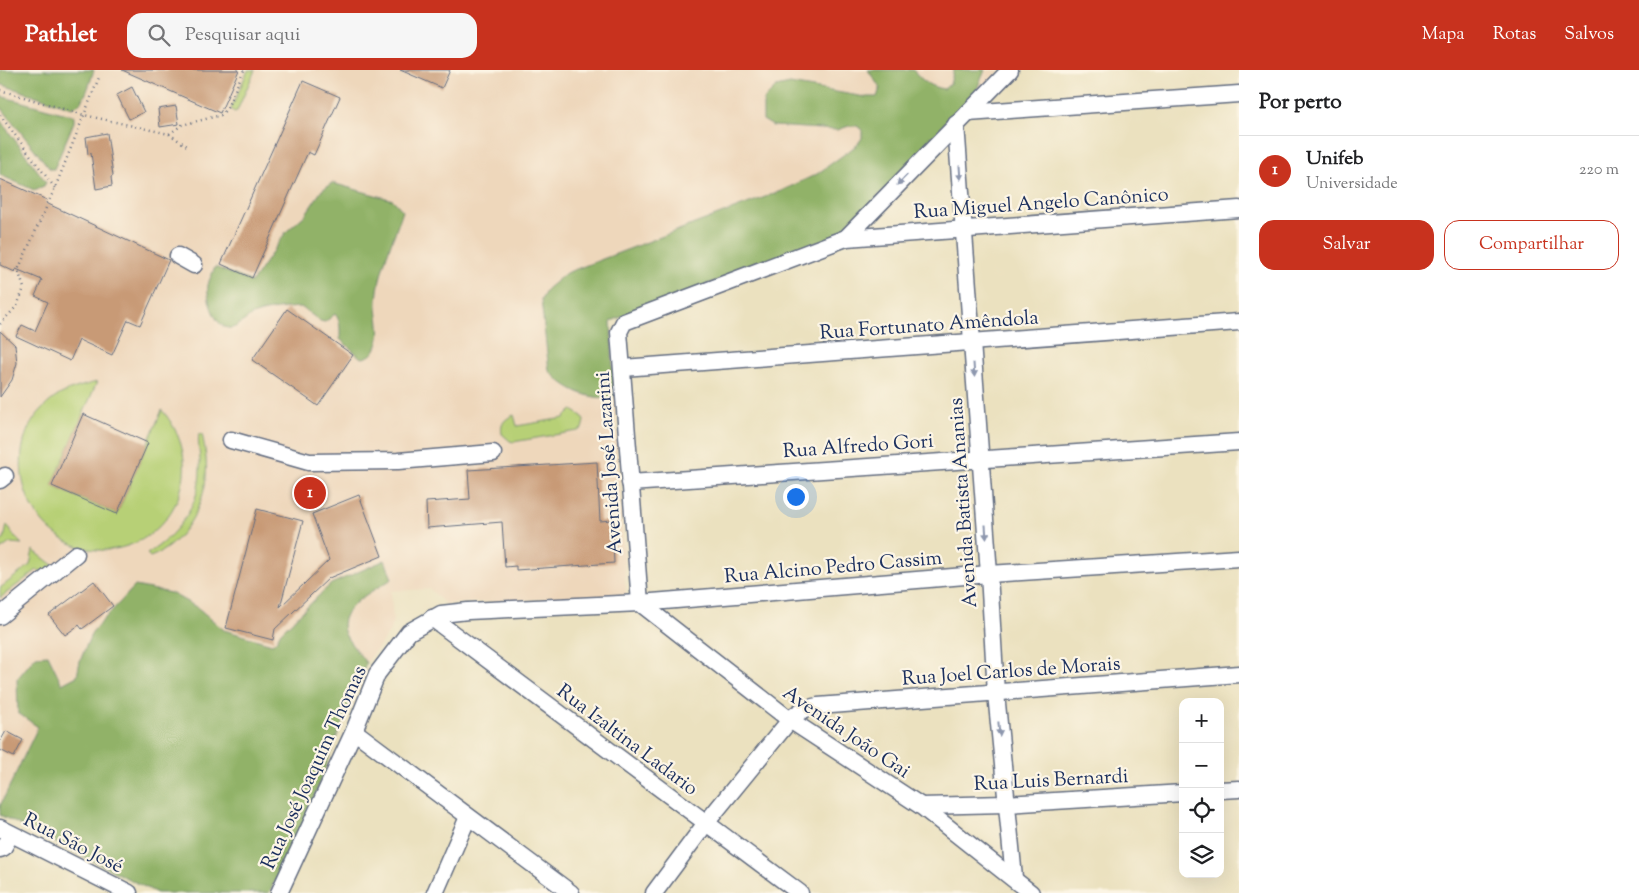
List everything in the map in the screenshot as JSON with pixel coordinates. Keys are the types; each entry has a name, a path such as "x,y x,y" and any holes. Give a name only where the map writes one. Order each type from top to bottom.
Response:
{"street":[{"path":"846,238 1010,70"},
{"path":"962,119 1239,94"},
{"name":"Avenida Batista Ananias","path":"962,119 964,229 996,692 1014,878"},
{"name":"Rua Miguel Angelo Canônico","path":"846,238 1239,209"},
{"name":"Avenida José Lazarini","path":"640,603 619,332 624,322 846,238"},
{"path":"178,256 194,265"},
{"name":"Rua Fortunato Amêndola","path":"623,368 1239,322"},
{"path":"230,440 309,462 398,461 493,453"},
{"name":"Rua Alfredo Gori","path":"630,483 1239,442"},
{"path":"0,616 76,554"},
{"name":"Rua Alcino Pedro Cassim","path":"640,603 989,574 1239,558"},
{"name":"Rua José Joaquim Thomas","path":"279,893 354,731 377,674 409,632 441,614 468,611 640,603"},
{"name":"Avenida João Gai","path":"640,603 790,720 921,806 1014,878 1030,893"},
{"name":"Rua Izaltina Ladario","path":"432,618 800,893"},
{"name":"Rua Joel Carlos de Morais","path":"654,893 706,823 790,720 796,713 805,708 1239,674"},
{"path":"354,731 571,893"},
{"path":"1224,790 1239,789"},
{"name":"Rua Luis Bernardi","path":"921,806 1006,804 1179,793"},
{"path":"435,893 468,817"},
{"path":"0,849 3,848 5,831"},
{"name":"Rua São José","path":"5,831 128,893"}],"path":[{"path":"169,134 182,125 221,114 227,108 244,70"},
{"path":"0,324 17,306 24,288 18,270 55,188 100,75"},
{"path":"0,90 84,116 169,134 187,146"},
{"path":"0,115 55,188"}],"shaded area":[{"path":"0,70 1001,70 842,233 611,321 626,595 445,604 430,589 391,591 393,621 389,633 366,663 304,824 269,893 157,893 0,815"}],"green space":[{"path":"0,70 94,70 84,97 77,106 72,108 0,84"},
{"path":"248,70 255,70 237,111 234,112 231,109"},
{"path":"868,70 913,70 927,83 944,89 950,84 954,70 985,70 972,101 842,233 611,321 614,397 596,397 578,392 563,383 549,371 541,300 547,289 566,273 781,191 817,174 857,145 862,138 862,130 857,126 849,126 837,130 773,126 763,120 765,98 776,87 790,84 865,97 877,97 880,88"},
{"path":"0,96 74,116 74,122 54,169 50,169 0,106"},
{"path":"0,120 46,182 44,186 34,190 0,175"},
{"path":"332,183 393,200 403,211 380,277 377,305 379,338 377,346 371,355 361,358 340,339 339,323 335,314 325,322 320,321 301,307 255,314 232,328 226,328 216,319 210,305 208,290 215,267 252,282 286,232 305,215 322,190"},
{"path":"97,382 52,486 117,514 162,410 180,441 184,463 184,475 178,498 171,512 161,525 142,540 109,550 84,548 62,539 44,523 31,504 23,480 22,455 28,429 35,418 42,409 61,394 74,388"},
{"path":"572,410 582,416 584,421 582,429 578,431 513,442 502,434 503,422 514,415 517,426 564,418"},
{"path":"199,434 202,434 206,472 205,485 198,507 186,528 170,546 150,557 147,554 168,537 185,518 196,495 200,465"},
{"path":"7,525 22,544 10,543 0,550 0,542 4,539"},
{"path":"33,550 54,566 44,572 37,570 0,598 0,588 30,565"},
{"path":"385,560 392,579 358,601 345,616 343,625 345,634 366,663 304,824 269,893 157,893 0,815 0,806 38,727 18,713 17,679 36,656 48,655 62,684 77,676 80,661 92,632 135,586 171,593 198,608 224,630 272,644 281,632 331,584"}],"building":[{"path":"122,70 239,70 220,113"},
{"path":"400,70 450,70 442,88"},
{"path":"303,81 340,97 314,155 308,152 252,278 221,264"},
{"path":"132,87 144,112 129,119 117,95"},
{"path":"176,106 179,124 160,127 158,109"},
{"path":"107,133 113,176 111,177 112,186 96,189 91,153 88,154 86,137"},
{"path":"0,179 47,200 46,203 169,260 140,325 128,320 112,355 79,340 70,361 16,336 22,325 35,331 48,302 35,296 42,280 16,269 15,272 0,265"},
{"path":"287,309 353,355 318,406 252,360"},
{"path":"0,331 15,345 17,363 12,380 0,397"},
{"path":"83,414 148,443 117,514 52,486"},
{"path":"597,462 600,521 612,520 614,563 516,570 516,566 505,567 502,522 427,528 426,502 470,499 468,470"},
{"path":"359,495 382,556 329,578 275,629 273,640 226,628 257,509 303,521 280,607 329,560 312,514"},
{"path":"94,581 113,606 82,629 79,625 65,635 49,615"},
{"path":"6,731 23,740 14,757 0,750 0,742"}],"place":[{"name":"Unifeb","path":"310,493"}]}
